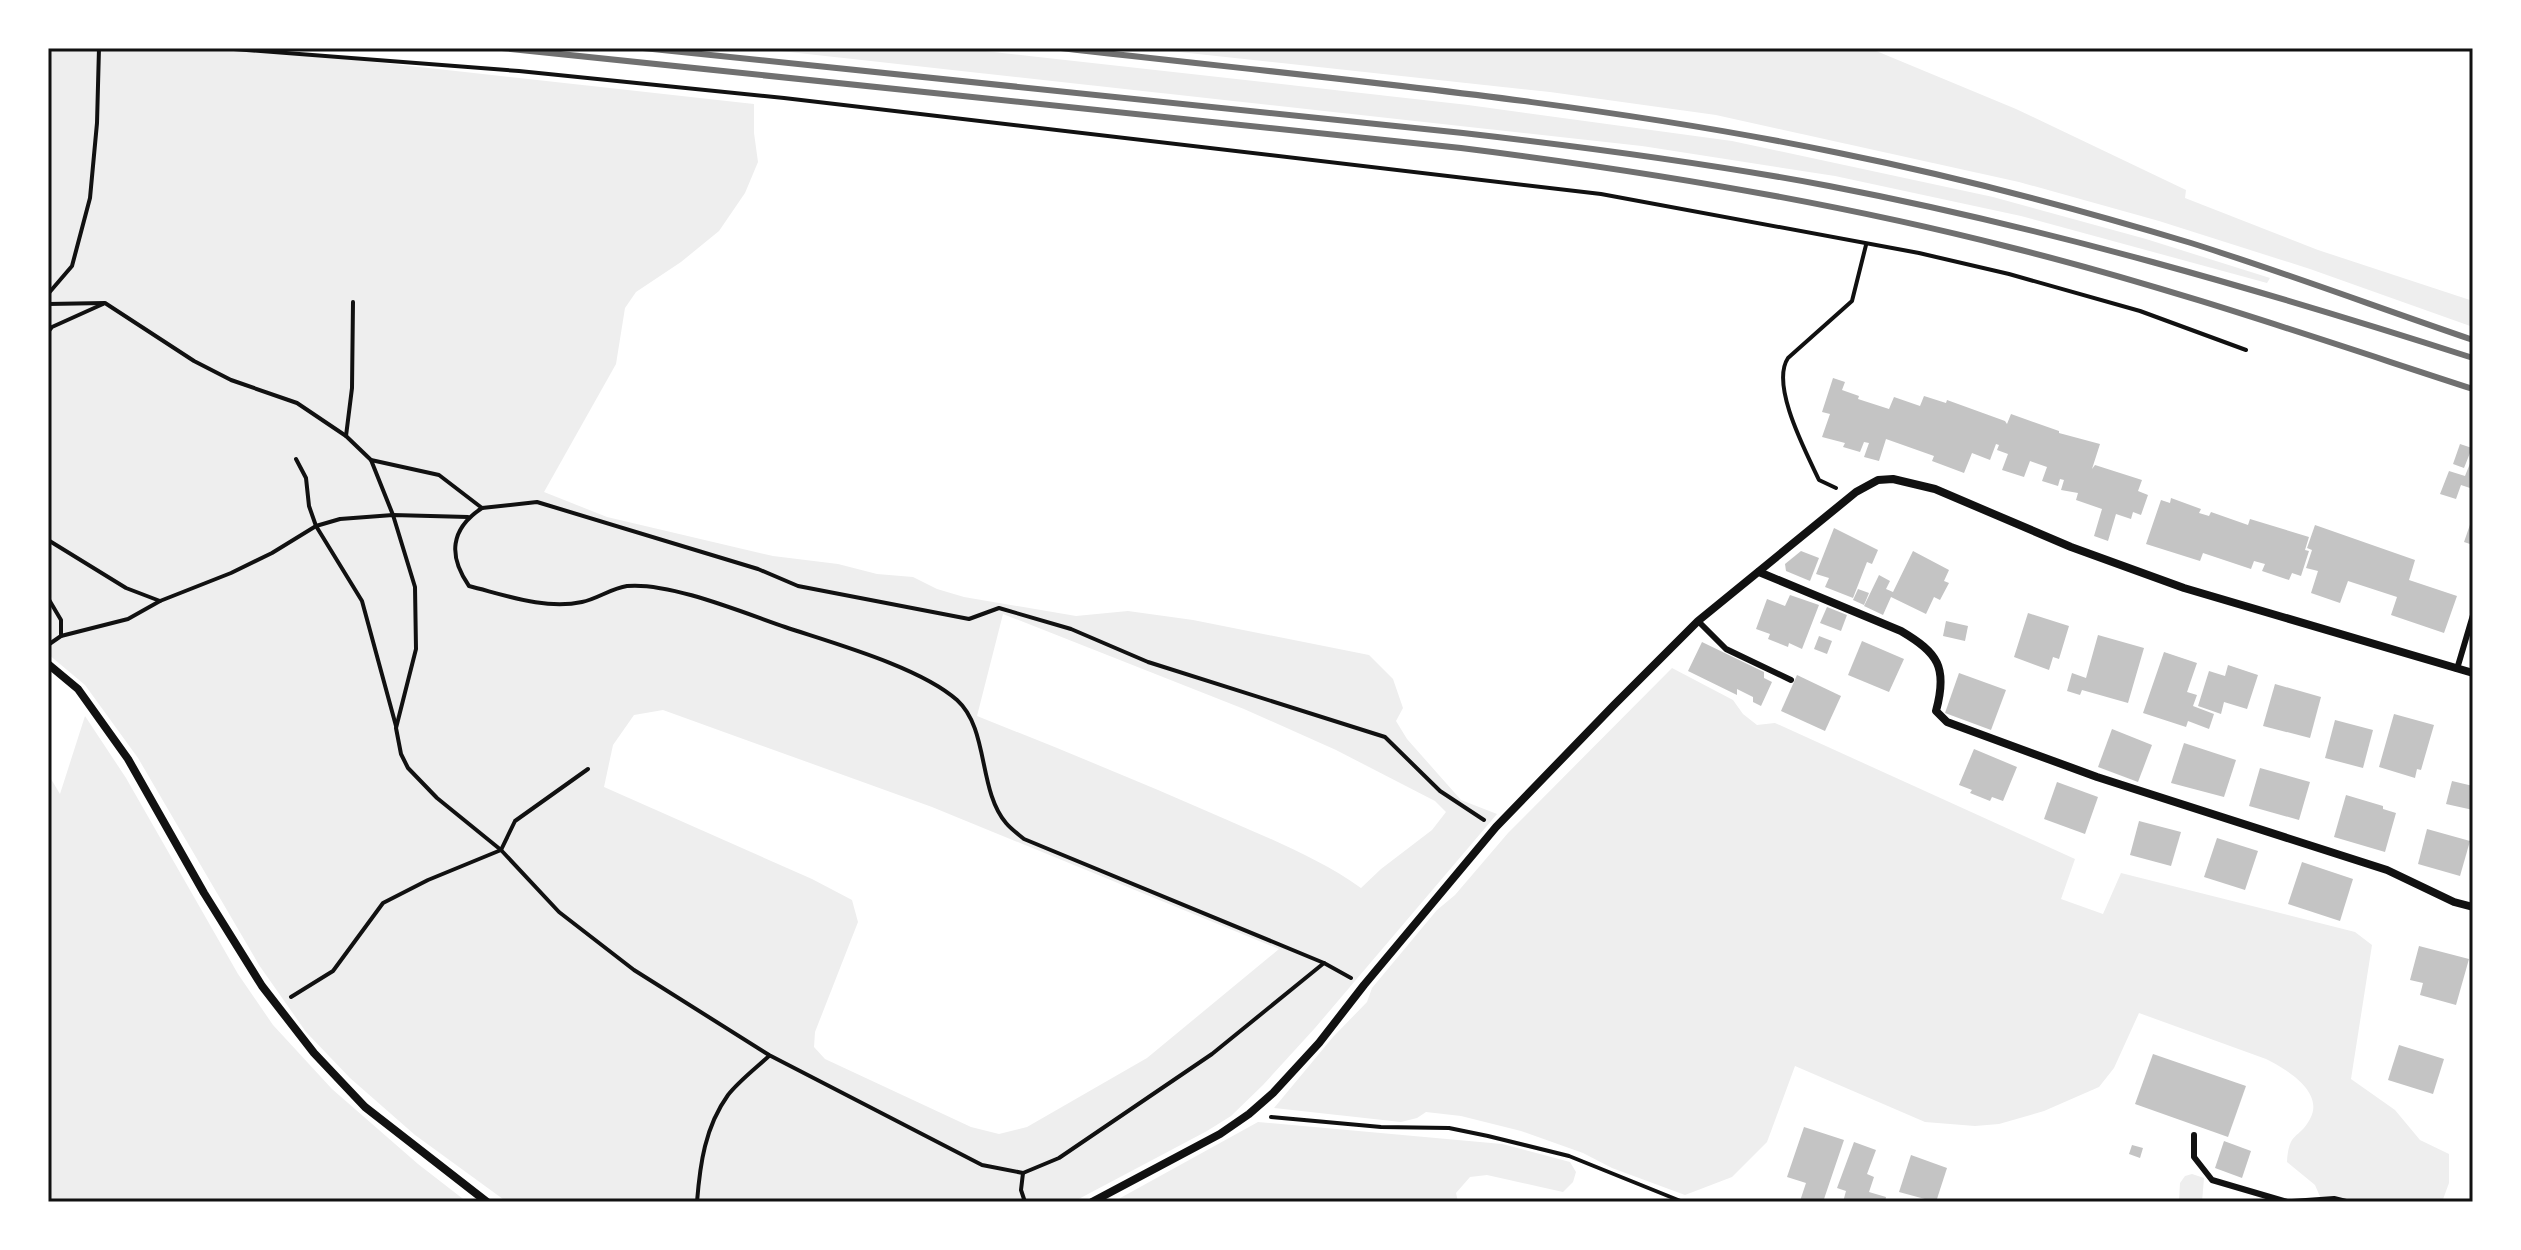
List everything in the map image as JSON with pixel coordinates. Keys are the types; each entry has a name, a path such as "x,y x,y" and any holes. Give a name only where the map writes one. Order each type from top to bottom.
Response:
{"street":[{"path":"1092,1202 1220,1134 1249,1114 1319,1043 1496,827 1698,621 1856,492 1878,480 1893,479 1935,489 2071,547 2184,588 2473,673"},
{"path":"1759,572 1901,631 1922,643 1939,666 1942,680 1936,711 1947,722 2118,784 2387,870 2454,902 2473,907"},
{"path":"48,664 78,689 128,759 204,893 277,1006 314,1053 365,1107 487,1202"}],"lane":[{"path":"2457,669 2473,615"},
{"path":"1698,621 1726,649 1791,680"},
{"path":"2194,1135 2194,1157 2212,1180 2289,1202 2334,1199 2346,1202"}],"path":[{"path":"48,294 72,266 90,198 97,123 99,48"},
{"path":"221,48 519,71 784,98 1601,194 1919,253 2023,278 2140,311 2246,350"},
{"path":"1856,492 1834,488 1819,480 1797,428 1782,375 1788,358 1852,301 1866,245"},
{"path":"346,436 352,388 353,302"},
{"path":"48,332 52,327 105,303"},
{"path":"48,304 105,303 194,361 231,380 297,403 346,436 371,460 393,515 415,587 416,649 396,728"},
{"path":"296,459 306,478 309,506 316,526 362,601 401,754 408,768 437,798 501,850 559,912 621,960 769,1055 982,1165 1023,1173 1059,1158 1212,1054 1324,963"},
{"path":"371,460 439,475 482,508"},
{"path":"1364,985 1324,963 1024,839 1005,822 998,809 974,725 960,702 942,689 880,660 699,597 656,588 626,586 583,602 555,605 469,586 456,567 455,542 468,517 482,508 537,502 758,569 798,586 969,619 999,608 1071,629 1148,662 1385,737 1440,791 1496,827"},
{"path":"48,645 61,636 128,619 160,601 272,553 316,526 340,519 393,515 468,517"},
{"path":"48,540 126,588 160,601"},
{"path":"48,598 61,620 61,636"},
{"path":"277,1006 333,971 383,903 428,880 501,850 515,821 588,769"},
{"path":"697,1202 700,1164 715,1119 729,1094 769,1055"},
{"path":"1249,1114 1381,1127 1449,1128 1569,1156 1683,1202"},
{"path":"1023,1173 1021,1190 1025,1202"}],"shaded area":[{"path":"48,48 248,48 754,104 758,162 745,193 719,231 681,262 636,292 625,308 616,364 544,492 607,517 773,556 913,577 937,589 964,597 1076,616 1128,611 1193,620 1369,655 1393,679 1403,708 1396,721 1407,739 1461,800 1497,814 1315,1028 1231,1116 1073,1202 507,1202 415,1135 350,1078 306,1032 259,965 138,758 85,685 48,654","holes":["1003,614 1244,709 1336,750 1435,801 1446,812 1432,830 1361,888 1277,842 977,716","663,710 932,807 1279,949 1147,1058 1027,1127 999,1134 971,1127 825,1059 814,1047 815,1032 858,922 852,900 812,879 604,787 613,745 634,715"]},
{"path":"754,48 958,48 1468,105 1732,141 1993,197 2146,239 2270,278 2267,283 2021,216 1835,176 1642,146"},
{"path":"1142,48 1869,48 2016,109 2186,190 2185,198 2318,250 2473,301 2473,327 2310,269 2159,221 2019,182 1716,115 1550,92"},
{"path":"1672,668 1733,700 1743,714 1757,725 1775,723 2075,859 2061,899 2103,914 2121,873 2355,932 2372,945 2351,1079 2395,1110 2420,1140 2449,1154 2449,1183 2442,1202 2319,1202 2321,1199 2315,1185 2287,1162 2292,1140 2306,1126 2313,1109 2308,1091 2301,1083 2266,1059 2139,1013 2114,1068 2099,1087 2044,1111 1999,1124 1975,1126 1925,1122 1795,1066 1767,1142 1732,1177 1685,1195 1521,1131 1461,1116 1426,1112 1401,1122 1274,1108 1333,1037 1367,1002 1372,988 1437,910 1455,895 1508,833"},
{"path":"85,716 126,778 238,974 273,1025 332,1089 467,1202 48,1202 48,774 60,794"},
{"path":"1258,1122 1502,1144 1570,1162 1576,1172 1573,1182 1563,1192 1487,1175 1470,1177 1456,1193 1458,1202 1113,1202"},
{"path":"2192,1174 2204,1178 2202,1202 2179,1202 2180,1183 2185,1176"}],"building":[{"path":"1833,378 1845,382 1842,390 1859,396 1858,399 1889,409 1894,397 1920,406 1924,396 1946,403 1947,400 2007,424 2011,414 2059,433 2100,444 2092,469 2095,465 2142,480 2138,491 2148,495 2141,515 2133,512 2131,519 2116,514 2108,541 2094,536 2102,509 2076,500 2078,493 2061,490 2064,480 2060,479 2058,486 2042,481 2047,467 2030,461 2024,477 2002,470 2008,454 1997,450 1999,445 1996,444 1990,460 1972,453 1964,473 1932,461 1934,456 1886,439 1879,461 1864,457 1869,443 1864,442 1860,452 1843,447 1845,443 1822,437 1830,414 1822,412"},
{"path":"2460,444 2472,448 2464,468 2453,464"},
{"path":"2473,456 2473,489 2461,485 2456,499 2440,494 2449,471 2465,476"},
{"path":"2171,498 2201,509 2199,513 2209,516 2211,512 2248,525 2250,519 2309,537 2305,550 2309,551 2301,576 2292,573 2289,580 2262,571 2265,564 2254,561 2251,569 2203,553 2200,561 2146,544 2161,500 2170,503"},
{"path":"2473,516 2473,545 2464,542"},
{"path":"2315,525 2415,560 2409,580 2457,596 2444,633 2391,615 2397,597 2348,581 2340,603 2311,593 2318,571 2306,568 2312,550 2307,548"},
{"path":"1834,528 1878,550 1872,564 1867,562 1853,598 1825,587 1829,578 1816,574"},
{"path":"1801,551 1819,558 1810,581 1786,571 1785,564"},
{"path":"1913,551 1949,570 1944,581 1949,583 1940,600 1934,597 1926,614 1891,597 1883,615 1864,606 1879,575 1890,581 1886,589 1893,592"},
{"path":"1858,589 1869,593 1864,605 1853,600"},
{"path":"1790,595 1819,605 1802,649 1768,639 1770,634 1756,629 1767,599 1785,606"},
{"path":"1827,607 1847,615 1841,631 1820,623"},
{"path":"2028,613 2069,626 2059,659 2053,657 2049,670 2014,657"},
{"path":"1946,621 1968,626 1965,641 1943,636"},
{"path":"2098,635 2144,648 2128,703 2082,690 2080,695 2067,691 2072,673 2086,678"},
{"path":"1819,636 1832,641 1827,654 1814,649"},
{"path":"1862,641 1904,659 1889,692 1848,675"},
{"path":"1702,642 1764,672 1764,678 1772,682 1761,706 1753,702 1753,697 1737,689 1737,695 1688,671"},
{"path":"2164,652 2197,663 2187,692 2197,695 2193,706 2214,714 2209,729 2188,721 2186,727 2143,713"},
{"path":"2228,665 2258,675 2247,709 2224,702 2221,714 2198,706 2209,671 2225,676"},
{"path":"1959,673 2006,690 1991,730 1945,713"},
{"path":"1797,675 1841,696 1825,731 1781,711"},
{"path":"2275,684 2321,697 2310,738 2263,726"},
{"path":"2394,714 2434,725 2421,770 2417,769 2415,778 2379,767"},
{"path":"2335,720 2373,730 2363,768 2325,758"},
{"path":"2112,729 2152,745 2138,782 2098,767"},
{"path":"2184,743 2236,760 2224,797 2171,783"},
{"path":"1974,749 2017,767 2003,801 1992,797 1990,801 1959,785"},
{"path":"2260,768 2310,782 2299,820 2249,806"},
{"path":"2452,781 2473,786 2473,810 2446,804"},
{"path":"2057,782 2098,797 2085,834 2044,819"},
{"path":"2346,795 2396,813 2385,852 2334,837"},
{"path":"2139,821 2181,832 2171,866 2130,855"},
{"path":"2427,829 2470,841 2460,876 2418,864"},
{"path":"2217,838 2258,851 2245,890 2204,877"},
{"path":"2302,862 2353,879 2340,921 2288,904"},
{"path":"2419,946 2469,959 2456,1005 2420,995 2423,983 2410,980"},
{"path":"2399,1045 2444,1059 2433,1094 2388,1080"},
{"path":"2153,1054 2246,1086 2228,1137 2135,1104"},
{"path":"1804,1127 1844,1140 1823,1202 1800,1201 1806,1183 1787,1177"},
{"path":"2224,1141 2251,1151 2242,1178 2215,1168"},
{"path":"1854,1142 1876,1150 1867,1174 1874,1177 1869,1192 1886,1197 1885,1202 1843,1202 1846,1191 1837,1188"},
{"path":"2132,1145 2143,1148 2140,1158 2129,1154"},
{"path":"1911,1155 1947,1168 1936,1202 1899,1192"}],"railway":[{"path":"502,48 1461,148 1737,189 1873,215 2068,262 2242,314 2473,389"},
{"path":"643,48 1463,133 1646,156 1783,178 1911,203 2073,241 2314,308 2473,358"},
{"path":"1061,48 1549,104 1646,118 1884,162 2060,205 2191,243 2473,340"}]}
